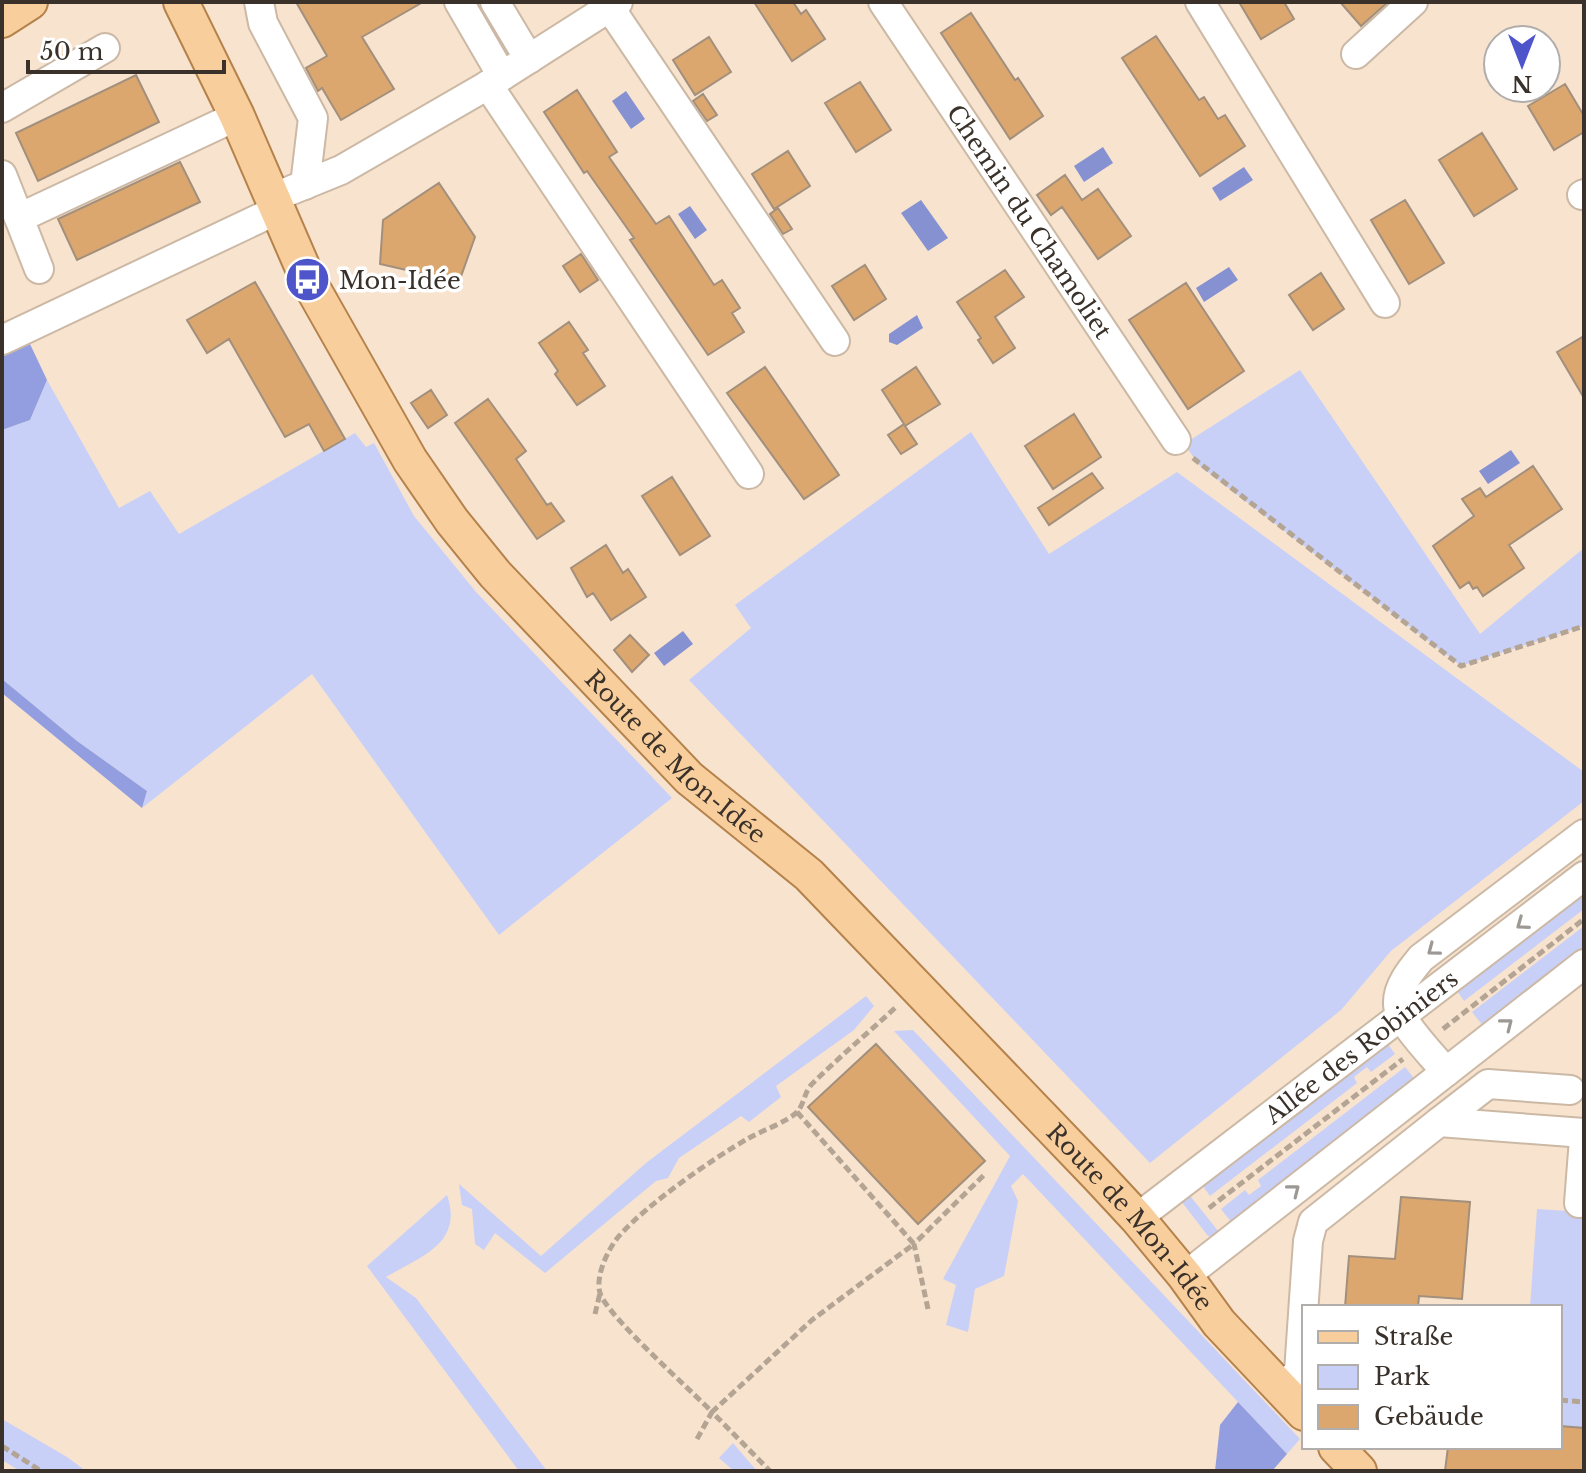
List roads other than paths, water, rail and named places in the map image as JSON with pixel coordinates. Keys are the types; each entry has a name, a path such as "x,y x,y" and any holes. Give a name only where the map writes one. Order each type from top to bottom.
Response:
{"main road":[{"path":"2,20 30,2"},
{"name":"Route de Mon-Idée","path":"181,2 237,116 308,280 410,460 452,521 495,574 689,778 809,875 1137,1218 1219,1323 1302,1411"},
{"path":"1338,1449 1359,1471"}],"street":[{"path":"259,2 263,23 313,118 305,185"},
{"path":"459,2 495,81 749,474"},
{"path":"495,2 529,59"},
{"name":"Chemin du Chamoliet","path":"883,2 1176,440"},
{"path":"1200,2 1385,303"},
{"path":"1356,54 1413,2"},
{"path":"2,340 274,204 305,185 341,170 495,81 614,5 835,341"},
{"path":"2,108 105,48"},
{"path":"19,218 237,116"},
{"path":"2,175 39,269"},
{"path":"1446,1072 1401,1016 1397,1002 1406,976 1421,958 1584,834"},
{"name":"Allée des Robiniers","path":"1137,1218 1584,876"},
{"path":"1185,1276 1584,964"},
{"path":"1304,1305 1308,1241 1313,1222 1488,1084 1570,1090"},
{"path":"1439,1122 1584,1133"},
{"path":"1579,1203 1584,1139"},
{"path":"1280,1389 1299,1372 1302,1328"}],"place":[{"name":"Mon-Idée","path":"308,280"}]}
